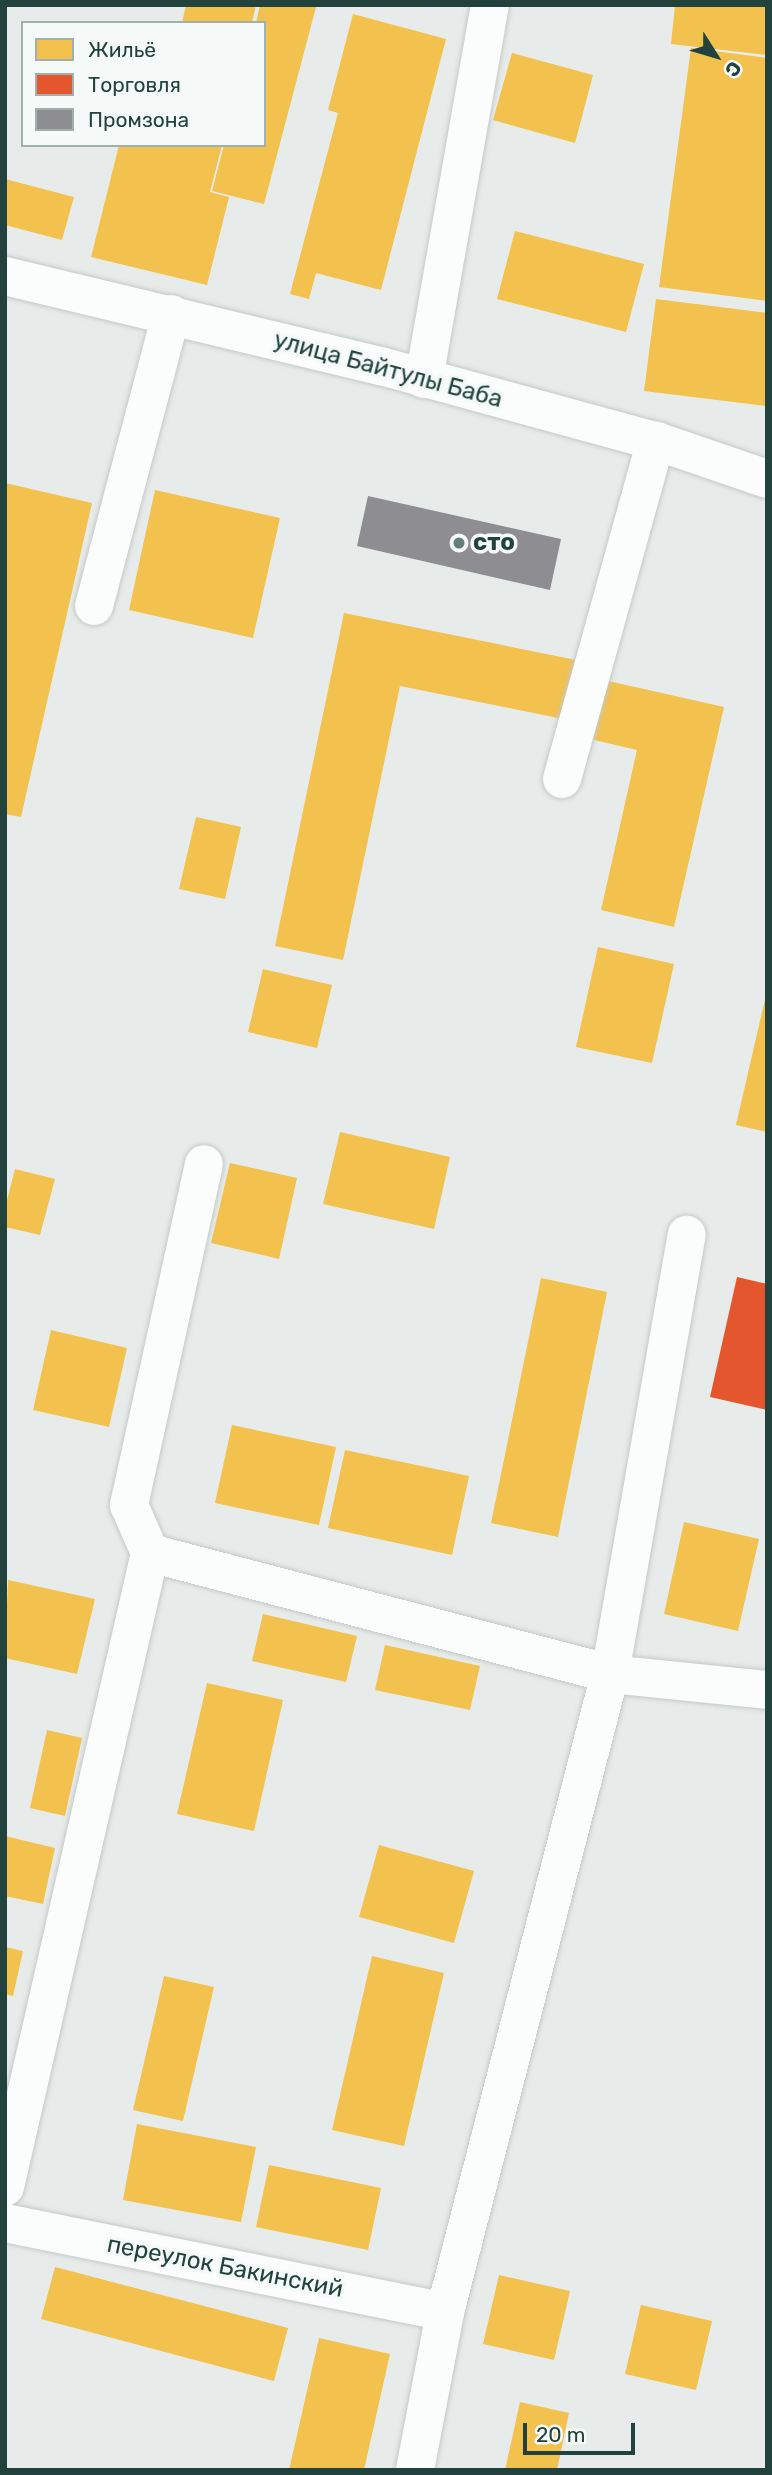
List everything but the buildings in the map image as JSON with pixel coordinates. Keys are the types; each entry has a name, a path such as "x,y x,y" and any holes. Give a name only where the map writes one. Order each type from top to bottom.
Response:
{"street":[{"path":"424,379 490,5"},
{"name":"улица Байтулы Баба","path":"5,276 171,314 424,379 656,441 767,479"},
{"path":"94,606 171,314"},
{"path":"562,779 656,441"},
{"path":"5,2187 150,1553 129,1505 204,1164"},
{"path":"415,2470 445,2312 610,1674 687,1235"},
{"path":"150,1553 610,1674 767,1690"},
{"name":"переулок Бакинский","path":"5,2223 445,2312"}],"place":[{"name":"сто","path":"459,543"}]}
